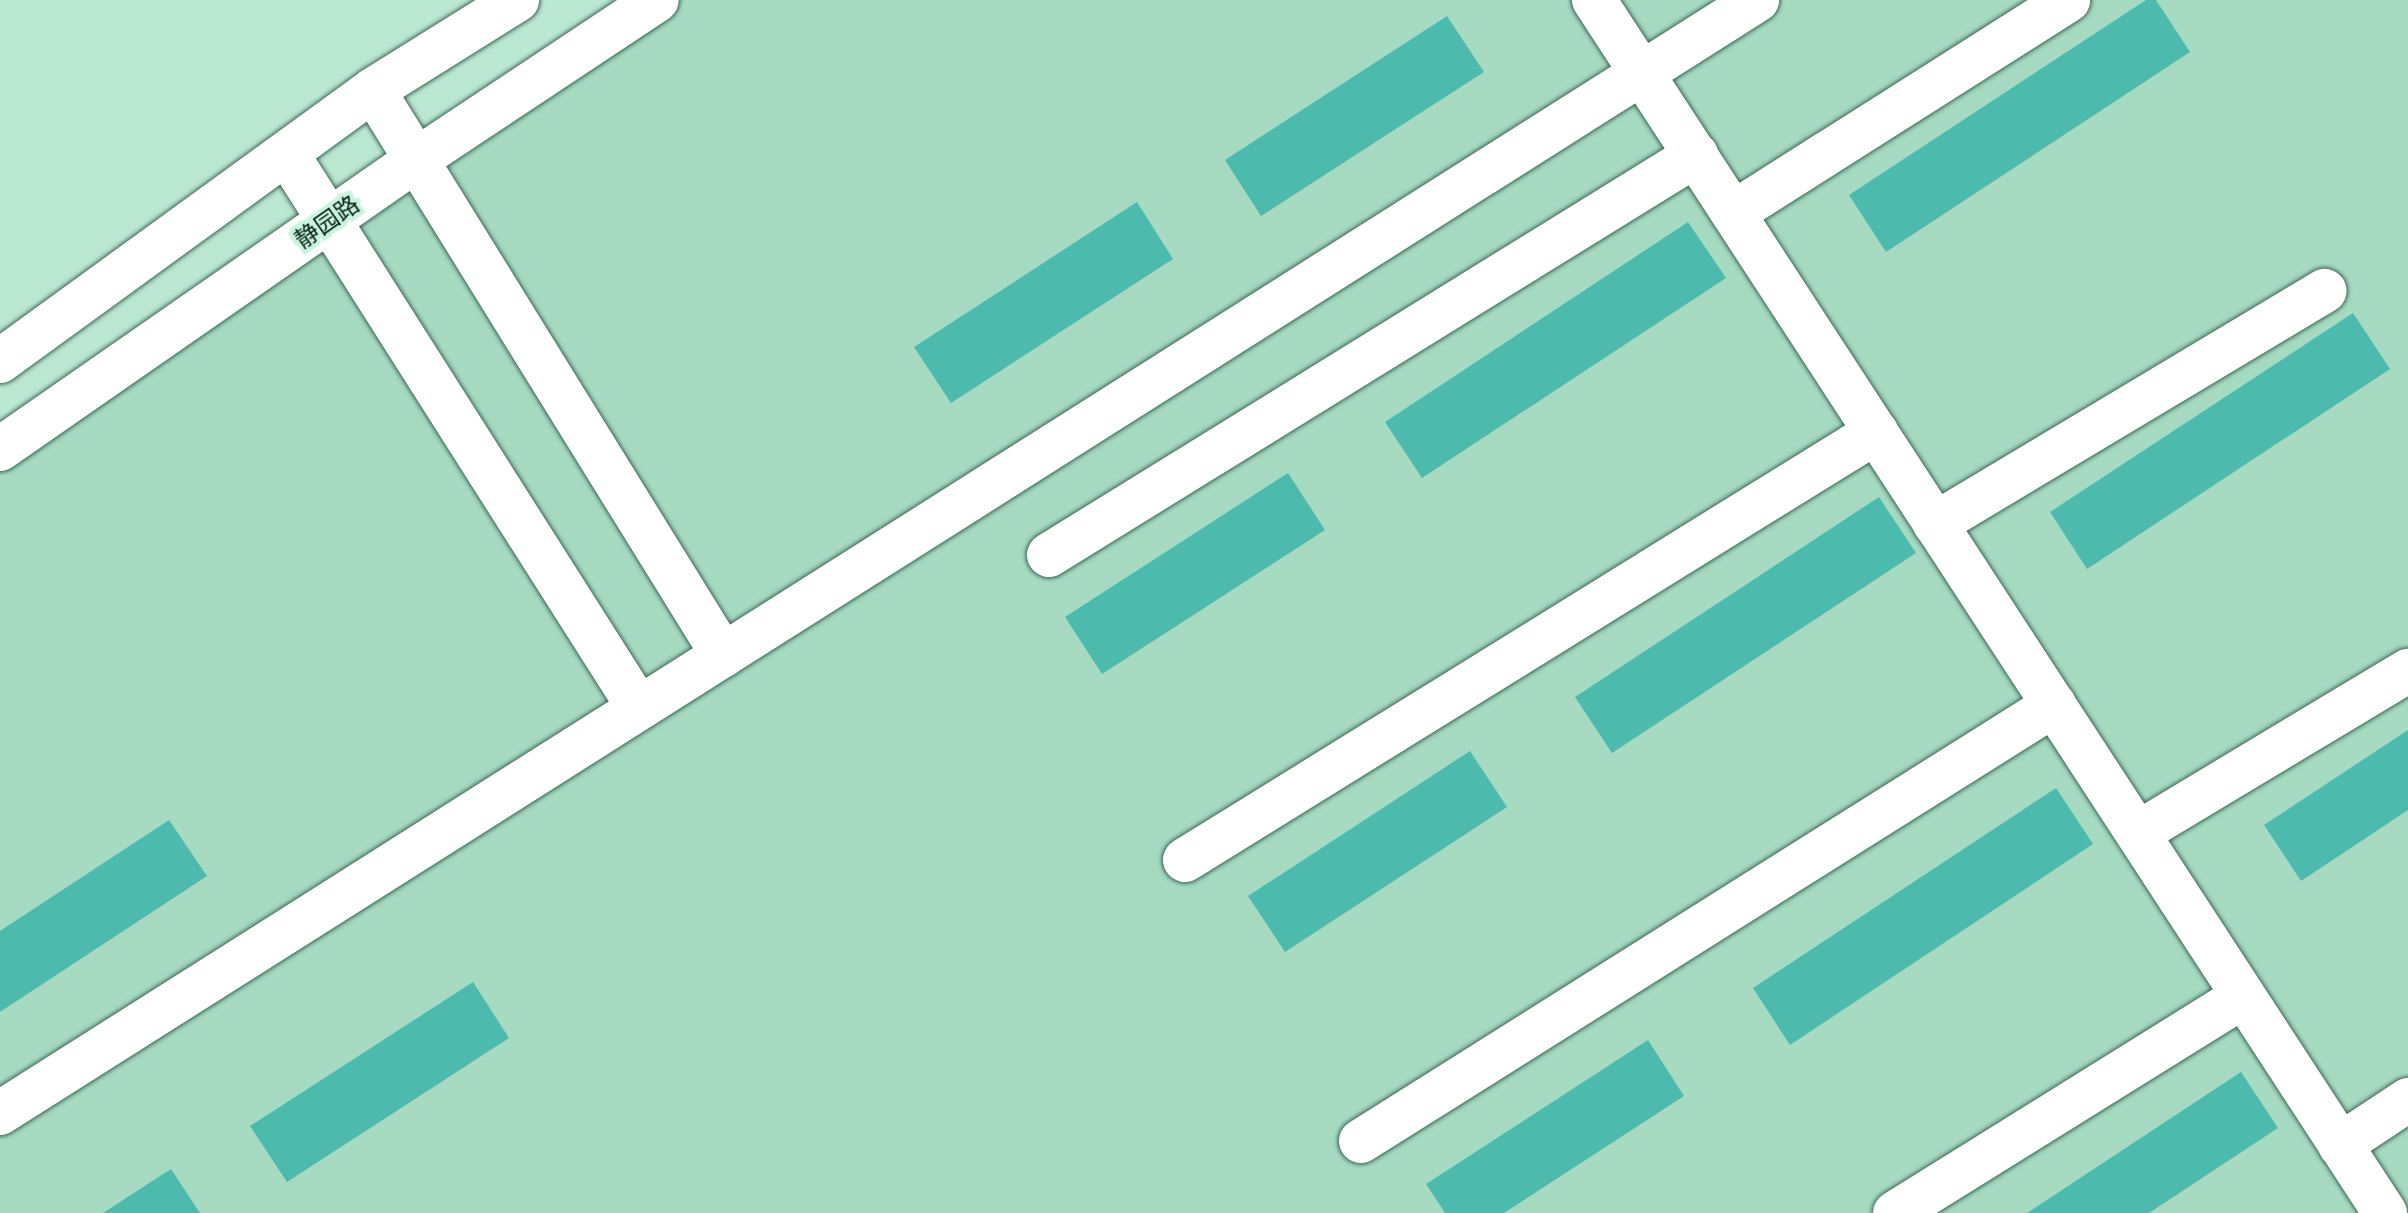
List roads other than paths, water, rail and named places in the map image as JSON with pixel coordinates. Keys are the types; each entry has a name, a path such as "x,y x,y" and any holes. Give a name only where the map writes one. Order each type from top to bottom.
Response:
{"street":[{"path":"0,361 373,90 517,0"},
{"name":"静园路","path":"0,449 416,160 657,0"},
{"path":"1594,0 2385,1213"},
{"path":"0,1113 1757,0"},
{"path":"1733,213 2068,0"},
{"path":"373,90 723,655"},
{"path":"287,154 639,708"},
{"path":"1049,555 1696,155"},
{"path":"1935,524 2325,291"},
{"path":"1185,860 1876,432"},
{"path":"2138,833 2408,671"},
{"path":"1361,1141 2054,705"},
{"path":"1895,1213 2243,996"},
{"path":"2340,1145 2408,1100"}]}
